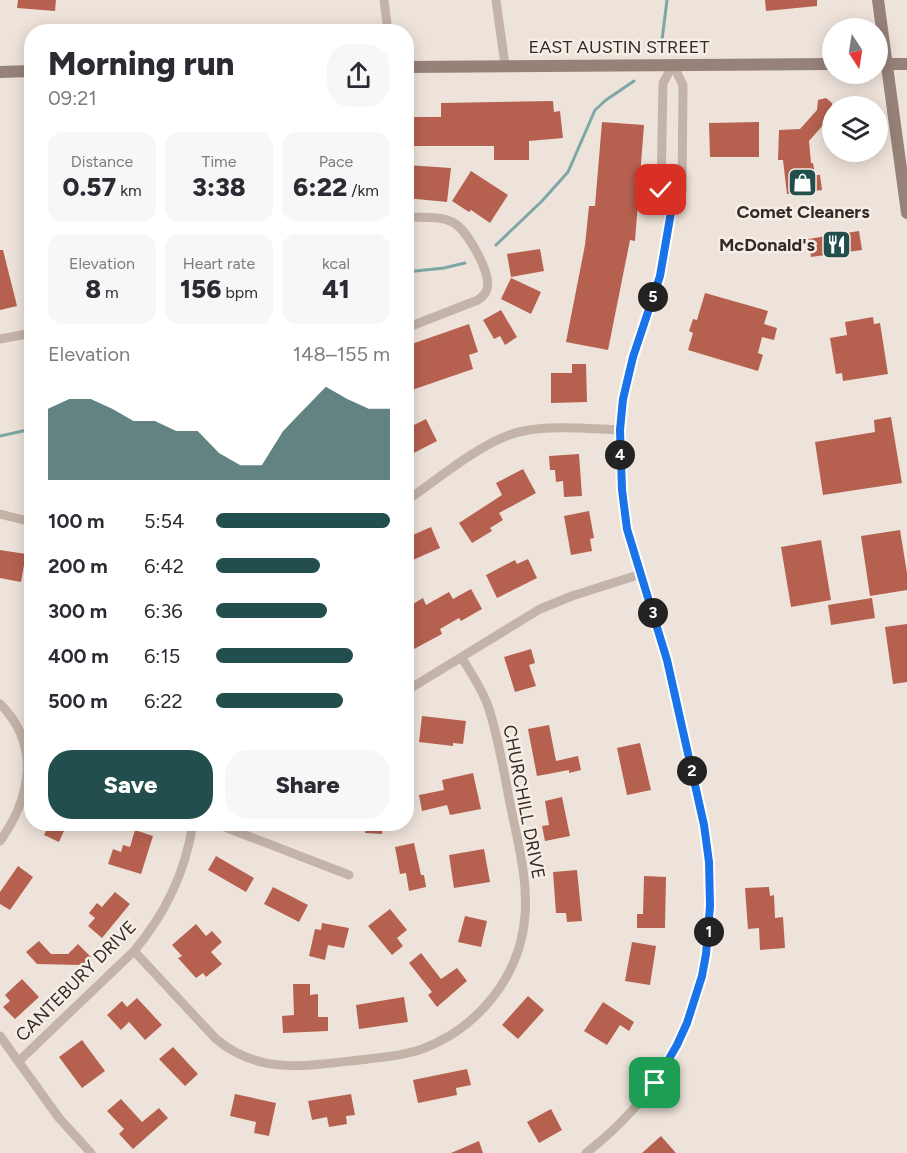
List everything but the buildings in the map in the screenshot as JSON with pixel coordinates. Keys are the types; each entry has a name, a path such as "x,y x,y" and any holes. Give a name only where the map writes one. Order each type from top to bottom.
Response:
{"main road":[{"path":"878,0 879,18"},
{"name":"EAST AUSTIN STREET","path":"414,67 822,64"},
{"path":"888,64 907,64"},
{"path":"0,72 24,71"},
{"path":"885,84 907,213"}],"street":[{"path":"384,0 386,24"},
{"path":"496,0 504,65"},
{"path":"671,212 661,190 663,83 673,65"},
{"path":"586,1153 622,1123 640,1104 668,1064 687,1023 697,992 709,932 710,881 704,825 672,683 624,512 621,474 620,430 627,381 660,276 671,212 682,191 683,85 673,65"},
{"path":"414,217 443,218 459,226 471,242 488,283 484,294 478,300 414,325"},
{"path":"0,339 24,334"},
{"path":"414,496 489,444 513,434 535,429 620,430"},
{"path":"0,514 24,520"},
{"path":"414,686 548,605 641,574"},
{"name":"CHURCHILL DRIVE","path":"134,951 216,1039 227,1048 256,1062 305,1066 401,1054 437,1043 464,1027 493,999 512,968 524,931 526,899 521,858 496,735 483,695 462,658"},
{"path":"0,704 10,714 20,732 24,751"},
{"path":"0,841 20,807 24,795"},
{"name":"CANTEBURY DRIVE","path":"20,1061 134,951 157,920 177,884 192,831"},
{"path":"235,831 350,875"},
{"path":"0,1036 59,1118 91,1153"}],"waterway":[{"path":"657,45 662,40 667,0"},
{"path":"496,245 542,201 568,172 595,110 634,81"},
{"path":"414,271 465,263"},
{"path":"0,436 24,431"}],"place":[{"name":"Comet Cleaners","path":"803,183"},
{"name":"McDonald's","path":"836,245"}],"route":[{"path":"655,1083 668,1064 687,1023 702,976 709,932 710,906 709,862 704,825 667,660 627,529 620,465 623,399 633,357 660,276 667,240 671,212 661,190"}]}
